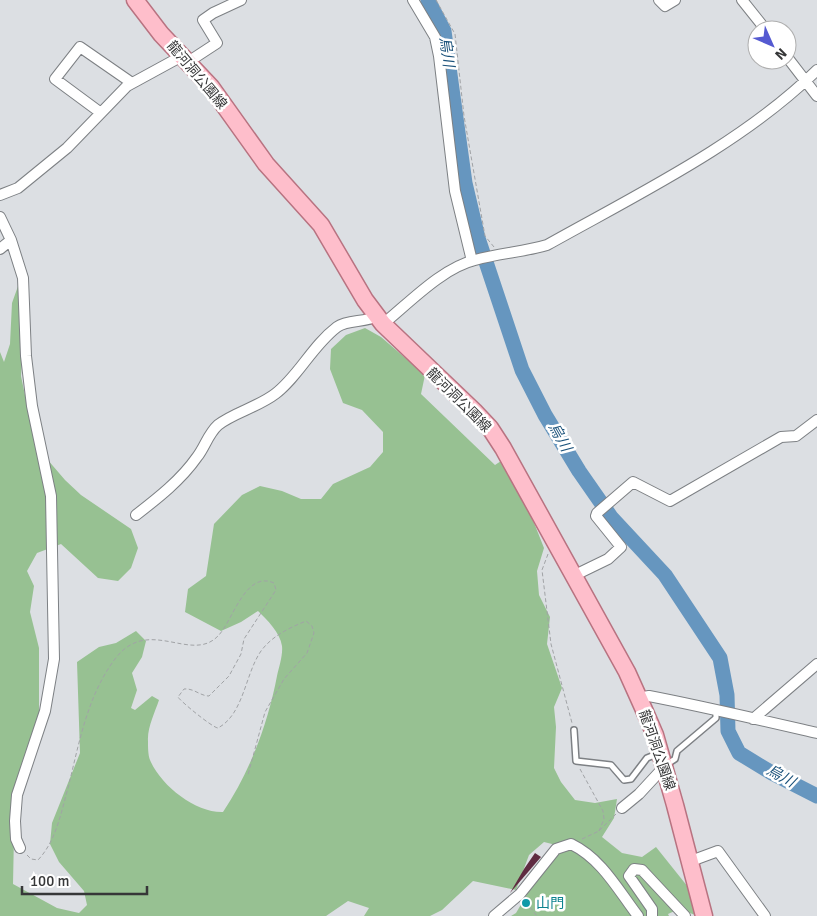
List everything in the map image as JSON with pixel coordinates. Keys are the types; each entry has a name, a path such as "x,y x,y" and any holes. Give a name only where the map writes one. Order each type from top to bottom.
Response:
{"main road":[{"name":"龍河洞公園線","path":"135,0 211,87 266,164 321,225 380,320 490,428 503,448 627,672 655,735 691,861 704,916"}],"street":[{"path":"0,196 18,188 67,148 132,83 217,43 203,20 213,13 241,0"},
{"path":"413,0 435,37 439,56 455,191 474,260"},
{"path":"659,0 665,6 675,0"},
{"path":"744,1 758,20"},
{"path":"101,113 55,79 80,47 132,83"},
{"path":"797,70 817,96"},
{"path":"136,515 179,478 198,456 207,438 218,425 265,402 282,389 307,356 339,325 358,320 380,320 441,276 474,260 547,245 694,161 739,132 806,81 817,70"},
{"path":"0,217 11,240 22,278 32,406 52,496 54,659 46,704 17,796 16,839 20,848"},
{"path":"0,249 11,240"},
{"path":"573,576 608,559 621,547 596,516 597,513 633,482 670,501 781,437 796,436 817,420"},
{"path":"753,719 817,664"},
{"path":"638,698 649,696 716,709 740,717 817,733"},
{"path":"622,808 640,794 662,760"},
{"path":"494,916 520,894 556,850 570,844 584,850 597,863 616,884 638,916"},
{"path":"691,861 718,851 765,916"},
{"path":"652,916 652,908 629,876 634,869 642,870 685,916"}],"lane":[{"path":"574,730 576,761 611,765 624,780 632,779 647,758 675,759 677,751 716,718 716,709"}],"path":[{"path":"436,0 455,34 464,116 485,236 497,256"},
{"path":"556,546 548,554 542,570 551,644 574,730"},
{"path":"20,848 31,859 38,860 48,850 55,834 82,729 95,695 114,660 125,648 138,642 156,638 190,645 209,643 226,627 242,595 260,582 268,580 274,583 276,590 244,639 241,654 229,676 210,696 205,696 191,688 184,689 178,697 180,701 196,711 214,728 225,724 239,701 262,650 275,637 291,627 306,622 312,626 314,633 306,653 284,679 265,712 248,775"},
{"path":"576,761 587,786 603,811 604,819 599,831"},
{"path":"570,844 599,831 622,808"},
{"path":"520,894 537,916"}],"green space":[{"path":"22,275 24,325 21,376 26,400 47,459 81,495 131,529 138,548 131,568 118,581 98,578 61,544 37,553 27,571 34,586 30,612 39,648 39,736 24,773 14,835 13,884 57,908 79,913 87,905 84,891 59,862 50,844 52,823 80,753 77,662 99,647 116,643 136,631 146,641 142,657 132,673 137,690 131,708 135,710 152,696 159,700 148,736 149,756 155,770 180,796 202,808 223,812 233,797 250,764 269,711 281,657 281,641 276,631 258,611 241,622 221,631 185,612 188,589 206,576 214,524 242,495 260,486 282,491 301,499 321,499 333,484 370,467 383,452 383,432 362,410 343,403 330,369 331,349 346,335 365,328 381,337 425,375 421,394 495,465 504,459 517,480 544,548 537,571 539,595 550,617 547,644 562,688 554,707 556,727 554,768 561,782 575,800 595,803 617,799 614,818 602,837 622,853 642,857 656,847 696,897 698,916 679,909 668,914 669,916 511,916 516,913 556,845 544,842 529,855 516,890 473,881 442,910 430,916 364,916 369,908 348,901 326,916 0,916 0,352 4,362 10,344 12,303"}],"building":[{"path":"535,853 541,857 510,893 524,869"}],"waterway":[{"name":"烏川","path":"428,0 444,31 465,183 478,238 522,370 545,415 579,471 611,517 665,575 720,658 727,695 728,731 739,753 772,773 817,796"}],"place":[{"name":"山門","path":"526,903"}]}
